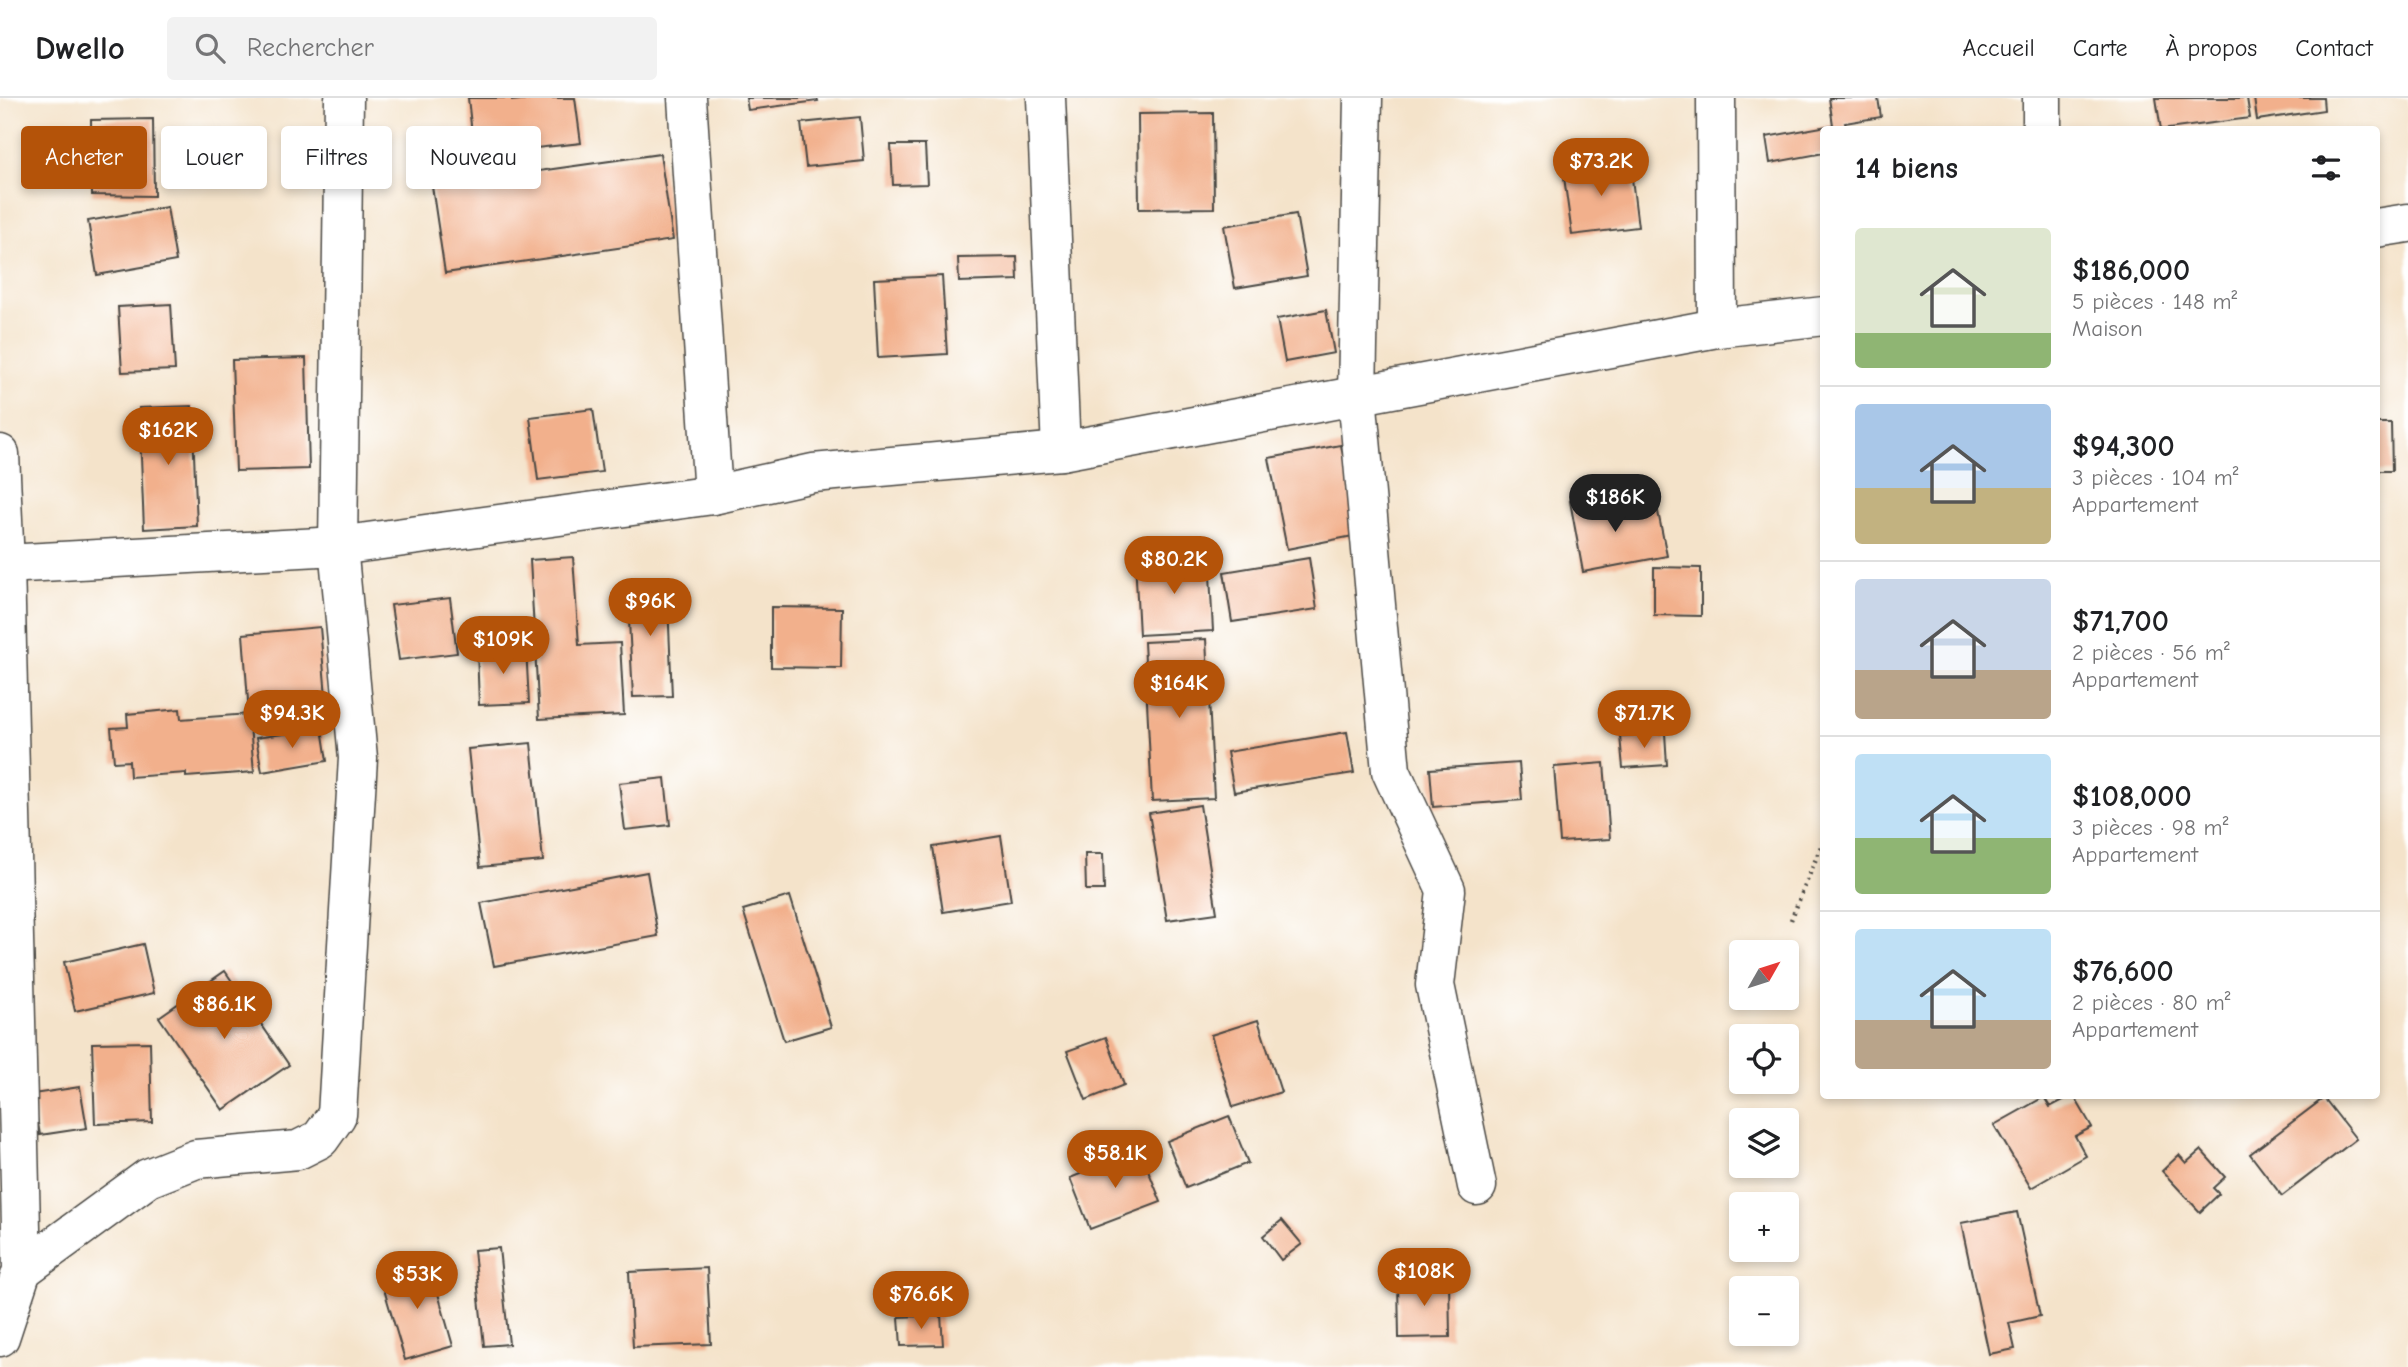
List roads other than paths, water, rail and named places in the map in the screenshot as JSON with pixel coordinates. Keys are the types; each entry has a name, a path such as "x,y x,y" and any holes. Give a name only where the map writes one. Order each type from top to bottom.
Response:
{"street":[{"path":"22,1270 148,1178 196,1159 298,1150 320,1139 337,1115 358,758 338,546 344,98"},
{"path":"687,98 713,495"},
{"path":"1046,98 1061,451"},
{"path":"1363,98 1357,395 1391,771 1446,890 1435,985 1477,1186"},
{"path":"1716,98 1717,328"},
{"path":"2042,98 2042,126"},
{"path":"2380,227 2408,223"},
{"path":"5,564 338,546 713,495 813,473 1061,451 1717,328 1820,316"},
{"path":"0,454 22,1270 0,1337"}]}
